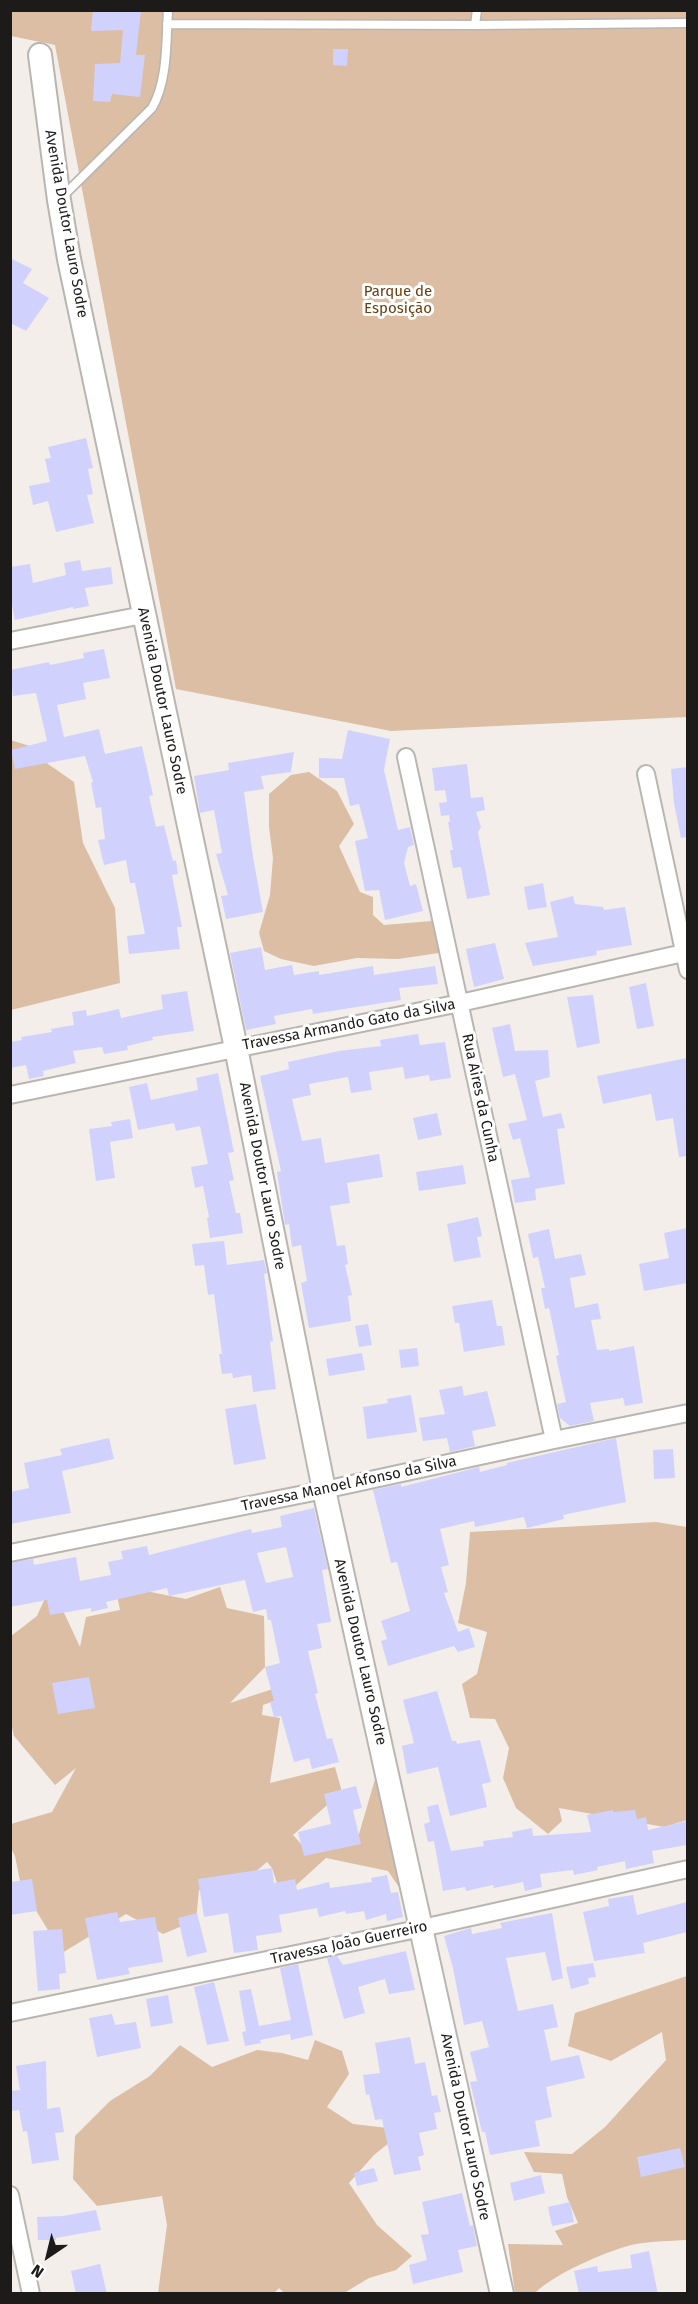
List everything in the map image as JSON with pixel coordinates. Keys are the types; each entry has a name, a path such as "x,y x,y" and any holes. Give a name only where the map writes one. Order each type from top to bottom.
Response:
{"street":[{"name":"Avenida Doutor Lauro Sodre","path":"40,55 59,201 143,615 236,1048 324,1490 502,2294"},
{"path":"10,641 143,615"},
{"name":"Rua Aires da Cunha","path":"406,757 554,1440"},
{"path":"646,774 686,953 687,970"},
{"name":"Travessa Armando Gato da Silva","path":"10,1095 460,1003 686,953"},
{"name":"Travessa Manoel Afonso da Silva","path":"10,1553 324,1490 687,1413"},
{"name":"Travessa João Guerreiro","path":"10,2013 422,1928 687,1869"},
{"path":"10,2195 32,2294"}],"lane":[{"path":"59,201 86,171 152,108 160,95 168,10"},
{"path":"475,25 477,10"},
{"path":"167,24 687,23"}],"green space":[{"name":"Parque de Esposição","path":"11,10 687,11 687,717 391,731 176,689 55,45 11,36"},
{"path":"10,740 30,746 48,764 74,782 83,843 115,908 120,983 11,1010"},
{"path":"309,772 337,791 354,824 339,846 360,892 373,897 373,915 384,925 432,921 439,953 398,959 357,958 314,966 281,959 264,951 259,933 270,895 273,858 269,827 269,794 291,775"},
{"path":"656,1522 687,1527 687,1820 664,1827 559,1808 562,1821 548,1834 516,1808 503,1778 509,1748 495,1719 470,1718 462,1684 477,1674 487,1632 458,1623 466,1583 470,1532"},
{"path":"51,1585 80,1647 86,1617 120,1610 115,1585 186,1599 220,1587 227,1608 264,1616 265,1667 230,1703 288,1684 291,1695 263,1705 262,1715 280,1718 270,1783 335,1767 342,1792 293,1835 303,1846 359,1834 376,1776 403,1893 388,1871 326,1858 282,1898 272,1868 267,1862 229,1894 199,1890 196,1920 163,1934 126,1914 62,1953 21,1886 15,1856 11,1848 11,1824 52,1812 76,1768 55,1785 14,1736 11,1723 11,1636 37,1616"},
{"path":"687,1976 687,2240 645,2243 620,2248 566,2272 534,2294 515,2293 508,2244 563,2245 555,2231 578,2223 567,2197 562,2174 534,2172 524,2152 572,2154 605,2127 666,2060 662,2032 611,2061 568,2046 575,2013"},
{"path":"315,2040 342,2051 349,2074 327,2107 353,2124 405,2130 374,2155 349,2183 377,2225 412,2256 396,2270 369,2278 344,2293 284,2293 279,2288 273,2294 158,2293 167,2225 162,2196 97,2206 73,2179 75,2136 110,2101 150,2076 180,2045 212,2067 257,2050 282,2053 308,2060"}],"building":[{"path":"93,10 141,10 136,55 145,55 140,97 112,94 110,102 93,101 95,64 120,63 123,30 91,31"},
{"path":"333,49 348,49 347,66 333,65"},
{"path":"10,258 32,269 23,283 49,298 26,331 10,323"},
{"path":"86,438 93,468 88,469 93,494 87,495 94,523 56,532 48,501 33,505 29,486 50,482 45,459 51,458 48,447"},
{"path":"80,560 82,571 111,567 113,584 85,588 89,606 73,609 73,607 15,620 10,596 10,567 30,564 33,583 66,575 64,563"},
{"path":"104,649 110,678 83,683 86,699 57,705 64,737 99,729 105,754 142,746 153,795 149,796 156,827 164,825 173,861 176,860 178,874 172,875 182,927 177,927 180,949 129,954 127,936 145,934 135,883 130,883 126,860 104,865 98,840 105,839 101,807 96,808 91,783 93,782 85,756 15,769 11,750 47,741 36,693 13,696 10,670 84,658 83,653"},
{"path":"348,730 390,739 384,770 398,830 410,827 414,845 408,847 404,863 410,886 416,884 423,911 385,920 379,890 365,891 355,841 368,838 359,804 350,806 344,778 319,778 319,758 342,759"},
{"path":"294,752 291,772 261,776 264,789 244,792 263,912 226,919 221,896 228,895 216,854 222,853 214,810 200,813 194,776 229,770 228,763"},
{"path":"467,764 471,798 483,797 485,810 476,812 481,827 478,832 490,895 467,899 461,867 453,868 449,815 441,816 439,803 447,802 445,790 435,791 432,768"},
{"path":"687,767 687,837 681,838 674,803 671,769"},
{"path":"543,883 547,907 528,910 524,887"},
{"path":"573,896 575,904 603,907 604,910 625,907 632,945 596,951 597,955 533,966 525,943 558,937 550,902"},
{"path":"495,943 504,979 474,987 466,949"},
{"path":"261,947 265,970 292,965 294,975 319,971 319,975 373,966 374,975 435,966 438,984 399,988 401,1000 313,1014 312,1009 274,1016 276,1024 246,1030 230,953"},
{"path":"646,983 654,1026 637,1029 629,987"},
{"path":"187,991 194,1031 152,1037 153,1040 127,1046 128,1050 104,1054 102,1047 73,1051 76,1063 43,1071 44,1076 29,1079 26,1065 10,1068 10,1042 22,1040 21,1037 52,1032 51,1029 74,1025 72,1012 86,1010 87,1016 119,1009 121,1018 163,1009 161,995"},
{"path":"593,995 600,1043 577,1048 567,997"},
{"path":"510,1024 515,1051 548,1050 550,1077 535,1081 543,1117 561,1113 565,1128 557,1129 565,1184 535,1189 536,1200 515,1203 511,1180 530,1177 520,1138 513,1140 508,1124 527,1120 515,1074 503,1077 492,1028"},
{"path":"418,1034 420,1045 445,1042 451,1078 430,1081 429,1075 405,1079 403,1067 369,1072 372,1090 351,1093 348,1077 309,1084 311,1095 292,1099 302,1141 321,1138 325,1163 379,1154 383,1177 347,1183 350,1203 330,1206 337,1246 345,1245 348,1264 345,1265 352,1295 348,1296 351,1321 309,1328 301,1283 307,1281 301,1245 292,1247 289,1224 285,1225 277,1172 281,1171 260,1076 289,1069 288,1062 339,1051 381,1046 380,1040"},
{"path":"687,1058 687,1156 679,1157 673,1118 656,1121 651,1094 603,1104 597,1076"},
{"path":"218,1073 234,1152 228,1153 234,1180 229,1181 236,1213 240,1213 243,1233 210,1238 207,1218 209,1217 203,1186 195,1188 191,1167 208,1164 200,1126 176,1131 174,1123 138,1130 129,1087 147,1083 151,1100 198,1090 196,1078"},
{"path":"437,1113 442,1135 418,1140 413,1118"},
{"path":"130,1119 133,1138 110,1142 115,1178 96,1181 89,1129 112,1126 111,1122"},
{"path":"463,1165 466,1184 419,1191 416,1172"},
{"path":"478,1217 482,1236 477,1237 481,1257 454,1262 447,1224"},
{"path":"687,1228 687,1283 644,1291 639,1264 669,1258 664,1233"},
{"path":"549,1229 555,1259 581,1254 586,1275 570,1278 575,1308 598,1303 601,1319 591,1320 597,1350 609,1349 609,1351 634,1346 643,1403 625,1406 623,1398 590,1403 594,1421 570,1426 560,1418 557,1404 566,1402 556,1356 559,1355 549,1308 545,1309 541,1288 545,1288 538,1257 533,1258 528,1234"},
{"path":"224,1241 227,1265 264,1260 276,1389 253,1392 251,1375 233,1378 232,1373 222,1374 219,1354 222,1354 214,1294 208,1295 204,1265 195,1266 192,1244"},
{"path":"492,1300 497,1326 502,1326 505,1345 464,1352 459,1323 455,1323 452,1306"},
{"path":"368,1324 372,1345 359,1347 355,1326"},
{"path":"417,1348 419,1366 401,1368 399,1350"},
{"path":"362,1353 365,1370 329,1376 326,1359"},
{"path":"462,1386 464,1396 487,1391 496,1426 472,1431 475,1446 450,1452 447,1438 423,1441 419,1418 445,1414 439,1390"},
{"path":"411,1395 417,1432 367,1439 363,1407 388,1403 387,1399"},
{"path":"256,1404 266,1459 234,1465 225,1409"},
{"path":"109,1438 114,1459 62,1471 71,1513 10,1524 10,1492 29,1488 24,1463 62,1455 60,1449"},
{"path":"616,1438 626,1502 563,1515 564,1519 527,1528 524,1517 475,1527 474,1521 440,1529 449,1565 441,1567 448,1592 444,1593 458,1632 469,1628 475,1647 458,1652 454,1646 388,1666 381,1641 387,1639 381,1621 410,1611 397,1562 391,1563 373,1490 401,1484 401,1487 479,1467 480,1472 507,1465 507,1463"},
{"path":"673,1449 675,1478 654,1479 653,1450"},
{"path":"314,1508 328,1569 322,1570 331,1622 317,1624 322,1648 308,1651 318,1693 315,1694 327,1739 332,1738 339,1762 312,1769 309,1758 294,1762 281,1716 274,1717 270,1702 274,1701 265,1667 280,1663 271,1620 268,1620 266,1609 253,1612 245,1580 169,1596 167,1588 106,1602 108,1608 91,1612 91,1608 50,1615 47,1600 10,1607 10,1563 33,1559 34,1565 76,1557 80,1581 111,1575 108,1562 123,1559 121,1551 147,1546 149,1555 251,1529 252,1533 282,1527 280,1516","holes":["286,1547 293,1577 266,1583 257,1553"]},
{"path":"89,1677 95,1708 58,1714 52,1683"},
{"path":"437,1691 452,1741 456,1741 457,1744 480,1740 491,1782 482,1784 487,1807 450,1816 438,1767 407,1774 402,1746 414,1743 403,1700"},
{"path":"356,1786 362,1808 353,1810 361,1844 304,1856 298,1832 331,1824 324,1794"},
{"path":"438,1804 451,1851 484,1846 483,1841 513,1837 512,1832 532,1828 533,1836 591,1832 587,1815 613,1810 613,1812 635,1810 637,1819 646,1817 648,1830 687,1821 687,1845 652,1851 654,1863 626,1869 625,1861 574,1875 573,1870 540,1874 542,1887 525,1891 523,1882 494,1888 493,1885 466,1891 465,1887 443,1891 434,1841 428,1842 424,1824 430,1822 427,1807"},
{"path":"272,1868 274,1883 295,1879 297,1890 329,1882 330,1888 372,1882 371,1878 387,1875 391,1893 398,1892 403,1917 387,1921 386,1914 366,1920 364,1911 346,1914 345,1911 319,1917 317,1908 279,1915 282,1932 256,1936 258,1950 234,1953 228,1913 204,1917 198,1879"},
{"path":"32,1879 37,1911 10,1915 10,1882"},
{"path":"633,1895 637,1915 687,1902 687,1932 643,1943 645,1953 594,1961 583,1912 609,1906 608,1899"},
{"path":"117,1912 120,1922 155,1917 163,1962 128,1968 130,1974 97,1980 85,1918"},
{"path":"197,1913 207,1952 187,1957 178,1918"},
{"path":"552,1913 563,1978 552,1981 545,1952 506,1958 518,2011 553,2004 558,2027 544,2030 551,2061 579,2055 585,2078 546,2087 552,2117 535,2121 540,2146 490,2155 470,2082 477,2081 470,2052 489,2047 482,2021 464,2025 444,1936 471,1928 472,1934 502,1928 500,1923"},
{"path":"62,1929 66,1973 59,1974 60,1989 38,1991 33,1931"},
{"path":"406,1951 415,1990 389,1994 385,1979 358,1987 365,2013 344,2019 327,1958 337,1956 343,1965"},
{"path":"593,1963 596,1977 588,1978 589,1984 571,1989 566,1967"},
{"path":"298,1964 313,2035 291,2040 290,2034 260,2040 261,2043 245,2046 242,2032 246,2031 239,1991 251,1989 259,2026 291,2020 280,1968"},
{"path":"214,1982 229,2041 207,2045 194,1987"},
{"path":"168,1995 173,2023 151,2027 146,1999"},
{"path":"112,2014 115,2025 136,2022 141,2048 97,2057 89,2018"},
{"path":"410,2037 415,2064 425,2062 432,2096 437,2095 441,2112 434,2113 437,2129 419,2133 424,2155 418,2157 421,2170 394,2175 382,2119 375,2120 369,2094 366,2095 363,2075 380,2073 375,2043"},
{"path":"46,2061 47,2109 60,2107 64,2132 55,2133 59,2160 32,2164 27,2131 23,2132 19,2110 12,2111 10,2091 20,2090 16,2066"},
{"path":"680,2148 685,2167 641,2177 637,2157"},
{"path":"374,2168 378,2181 357,2186 354,2173"},
{"path":"541,2175 545,2193 514,2201 510,2183"},
{"path":"462,2193 470,2226 473,2225 477,2246 458,2250 463,2272 413,2284 409,2265 427,2260 421,2235 429,2234 422,2202"},
{"path":"570,2202 574,2222 552,2226 548,2207"},
{"path":"96,2210 101,2230 56,2238 56,2240 38,2240 37,2217 63,2216"},
{"path":"649,2251 658,2294 579,2294 574,2271 597,2266 598,2272 632,2268 630,2255"},
{"path":"100,2264 107,2294 76,2294 71,2271"}]}
